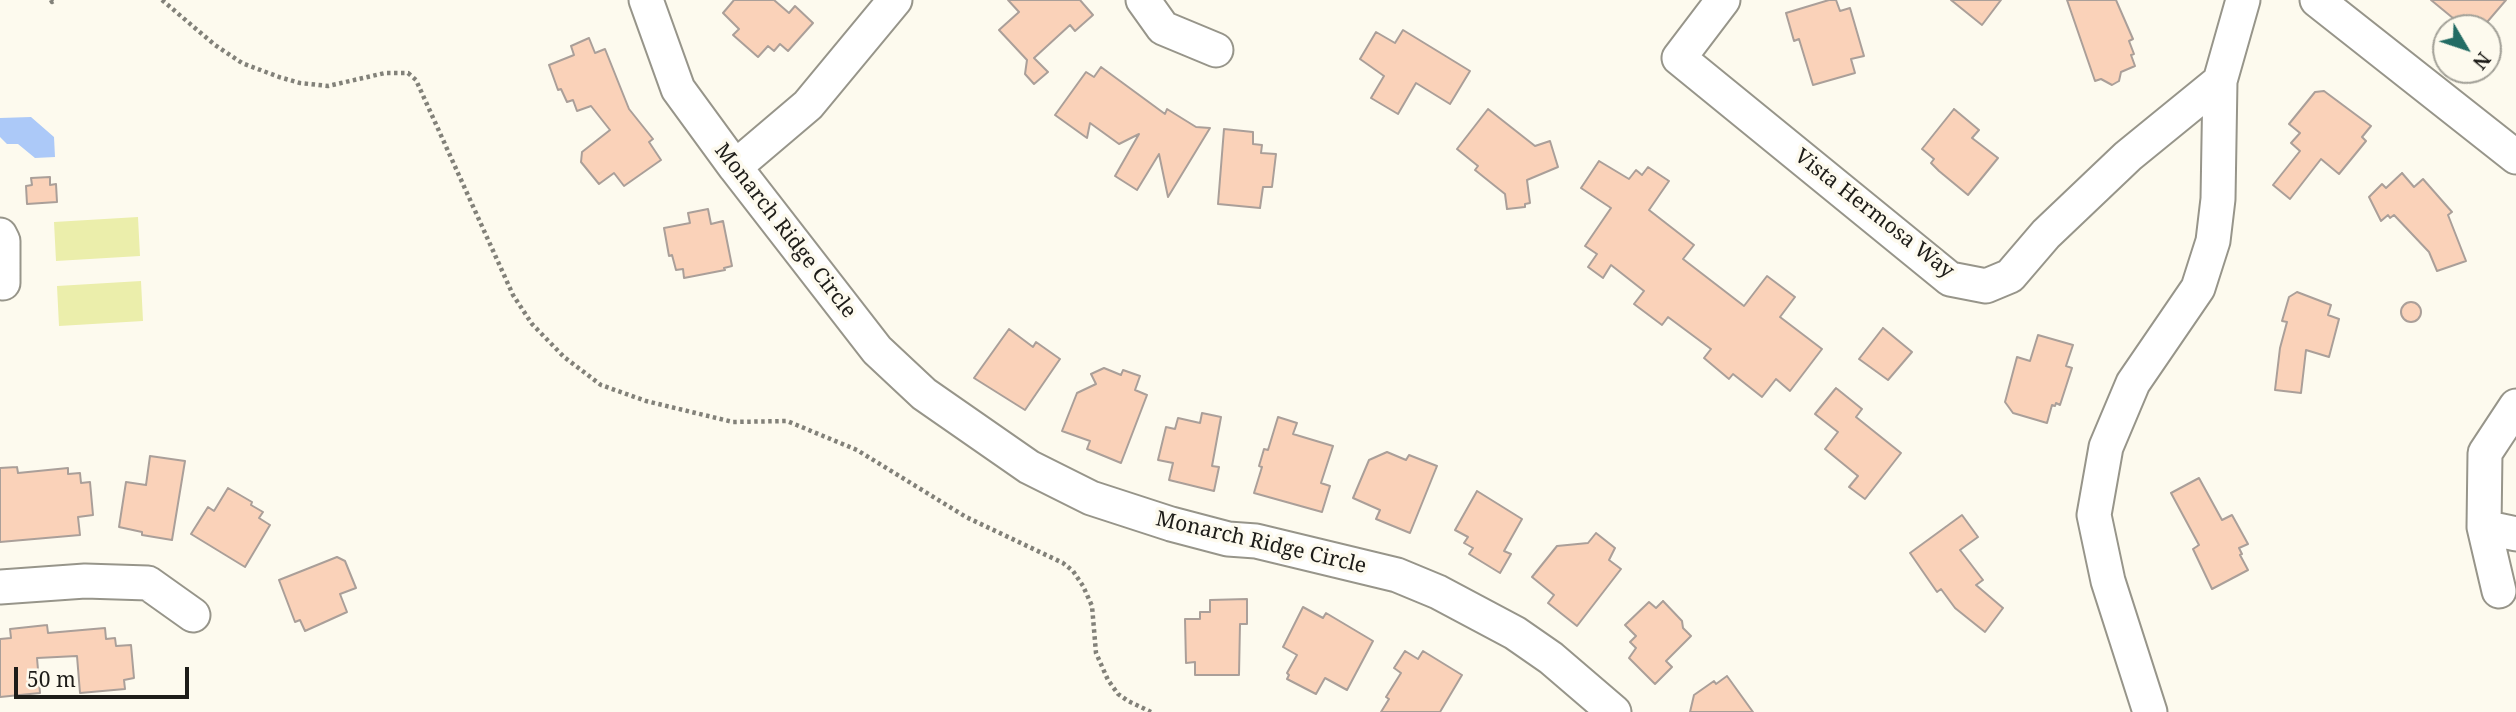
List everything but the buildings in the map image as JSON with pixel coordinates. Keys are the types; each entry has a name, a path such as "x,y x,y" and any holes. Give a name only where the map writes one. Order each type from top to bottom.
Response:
{"street":[{"name":"Monarch Ridge Circle","path":"646,0 678,89 734,167 877,350 924,394 1029,467 1091,498 1171,524 1228,539 1256,541 1397,575 1428,587 1515,633 1551,658 1614,712"},
{"path":"734,167 808,105 895,0"},
{"path":"1143,0 1163,28 1216,50"},
{"name":"Vista Hermosa Way","path":"1723,0 1679,58 1950,279 1986,286 2010,276 2046,234 2128,156 2220,81"},
{"path":"2150,712 2108,581 2094,515 2106,447 2133,383 2197,288 2213,241 2218,199 2220,81 2243,0"},
{"path":"2317,0 2516,157"},
{"path":"0,235 3,240 3,283"},
{"path":"2499,591 2484,527 2486,453 2516,407"},
{"path":"2484,527 2516,534"},
{"path":"0,587 85,581 148,583 193,615"}],"path":[{"path":"162,0 215,45 242,63 279,77 300,83 328,86 385,73 408,73 416,80 513,295 532,324 564,357 601,385 646,401 733,422 787,421 810,430 857,450 966,517 1063,563 1078,579 1092,606 1096,653 1108,680 1118,694 1151,712"}],"green space":[{"path":"138,217 140,256 56,261 54,222"},
{"path":"141,281 143,321 59,326 57,286"}],"water":[{"path":"31,117 54,137 55,157 35,158 18,144 7,144 0,137 0,118"}]}
